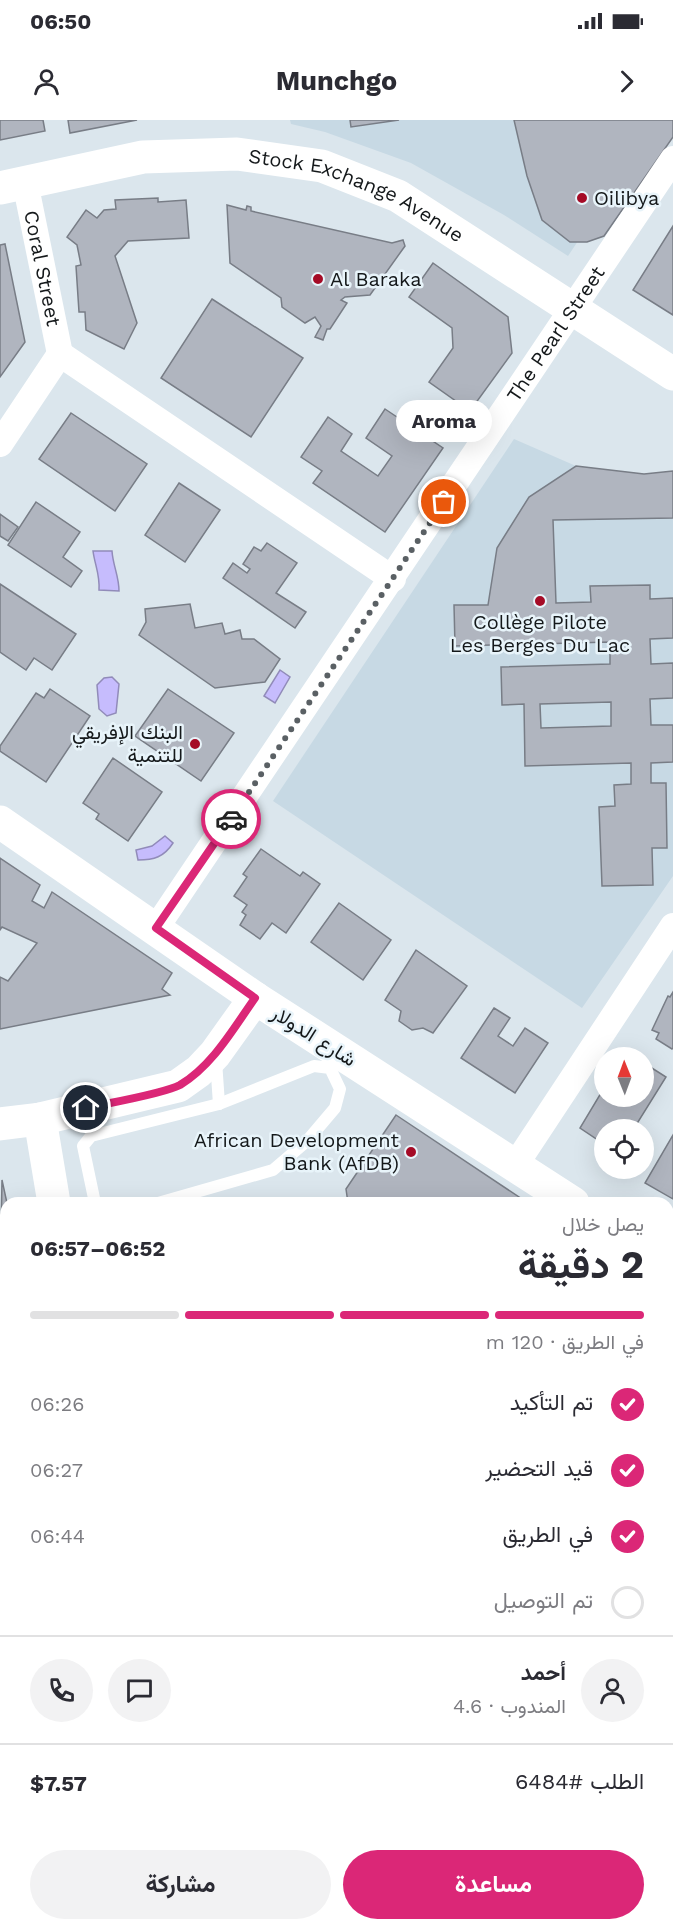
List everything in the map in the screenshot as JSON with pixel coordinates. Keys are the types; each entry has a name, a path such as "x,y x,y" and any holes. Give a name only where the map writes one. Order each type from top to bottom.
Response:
{"street":[{"name":"Stock Exchange Avenue","path":"13,185 143,157 237,154 322,166 398,196 673,374"},
{"name":"The Pearl Street","path":"156,928 393,579 673,159"},
{"name":"Coral Street","path":"13,185 60,354"},
{"path":"0,444 60,354 393,579"},
{"name":"شارع الدولار","path":"0,822 255,998 564,1197"},
{"path":"516,1164 673,926"},
{"path":"0,1124 40,1119 178,1086 199,1071 215,1054 255,998"},
{"path":"40,1119 53,1197"}],"lane":[{"path":"215,1054 219,1104"},
{"path":"94,1197 83,1146 91,1136 219,1104 314,1066 330,1068 340,1089 335,1108 306,1141 273,1170 179,1197"}],"shaded area":[{"path":"290,120 659,120 568,256 504,215 411,163 325,132 291,124"},
{"name":"Collège Pilote Les Berges Du Lac","path":"514,439 576,466 644,474 673,471 673,876 582,1008 273,801"},
{"path":"93,551 112,551 119,591 99,590"},
{"path":"280,670 290,677 275,703 264,696"},
{"path":"112,677 119,684 116,713 107,716 99,709 97,685 104,678"},
{"path":"165,836 173,843 166,852 154,858 138,860 136,850 152,846"}],"building":[{"path":"0,120 43,120 45,131 0,140"},
{"path":"68,120 137,120 70,133"},
{"path":"350,120 399,120 351,127"},
{"name":"Oilibya","path":"514,120 673,120 673,137 604,236 587,242 570,242 542,220 527,176"},
{"path":"158,198 158,202 186,200 189,238 128,241 115,256 137,323 124,349 86,330 85,312 79,312 76,266 81,265 77,245 67,237 86,210 97,218 104,210 116,209 115,200"},
{"name":"Al Baraka","path":"227,205 246,210 247,206 251,207 251,211 392,243 403,240 405,246 370,295 345,297 341,300 347,303 330,329 327,329 323,340 315,337 321,326 315,317 305,323 282,307 281,298 230,263"},
{"path":"673,226 673,315 633,290"},
{"path":"5,244 25,342 0,377 0,245"},
{"path":"433,263 508,317 512,353 470,411 429,382 453,348 452,328 409,297"},
{"path":"212,299 303,358 251,437 161,378"},
{"path":"385,409 443,448 385,532 313,483 322,471 301,457 328,417 352,434 341,451 378,476 392,456 366,438"},
{"path":"71,413 147,464 115,511 39,459"},
{"path":"576,466 644,474 673,471 673,518 553,520 556,603 591,602 590,586 650,585 650,599 673,598 673,638 650,639 651,664 673,663 673,698 650,699 651,725 673,725 673,762 651,763 651,783 666,783 667,848 652,848 653,885 602,886 599,807 615,806 614,785 631,784 631,763 525,766 524,704 502,705 501,667 610,664 610,642 455,646 454,605 488,605 497,548 529,497","holes":["611,702 611,726 541,728 540,704"]},
{"path":"179,483 220,510 185,562 145,535"},
{"path":"36,502 80,532 63,557 82,571 71,587 8,545"},
{"path":"0,514 18,527 8,541 0,536"},
{"path":"267,543 297,563 276,593 306,612 295,628 223,578 233,563 247,573 250,569 243,564 254,547 261,551"},
{"path":"0,584 76,634 52,670 34,658 26,670 0,652"},
{"path":"190,604 195,628 222,623 225,634 240,630 242,639 254,639 280,659 265,682 215,688 139,635 146,622 145,609"},
{"path":"50,689 90,716 46,782 0,751 0,746 36,693 44,698"},
{"path":"168,689 234,733 201,781 135,736"},
{"path":"113,758 162,792 128,841 96,819 99,814 83,803"},
{"path":"261,849 300,876 303,872 320,884 286,933 272,923 260,939 240,925 246,915 242,912 247,905 234,896 247,877 243,874"},
{"path":"0,858 40,885 32,901 44,908 52,892 172,973 162,989 170,995 0,1029 0,977 8,981 37,943 2,927 0,930"},
{"path":"339,903 391,940 363,980 311,942"},
{"path":"416,950 467,986 433,1033 423,1028 412,1030 399,1021 401,1011 385,1000"},
{"path":"673,992 672,1049 656,1039 659,1033 652,1030 668,996 670,997"},
{"path":"494,1008 510,1018 498,1036 513,1046 525,1028 548,1043 515,1093 461,1058"},
{"path":"654,1069 666,1077 654,1096"},
{"path":"594,1105 594,1107 647,1107 640,1119 594,1119 594,1137 580,1128"},
{"name":"African Development Bank (AfDB)","path":"396,1115 519,1197 347,1197 346,1189"},
{"path":"673,1135 673,1197 645,1183 647,1179 654,1179 654,1168"},
{"path":"2,1180 6,1197 2,1197"}],"way so far":[{"path":"231,819 444,502"}],"place":[{"name":"Oilibya","path":"582,198"},
{"name":"Al Baraka","path":"318,279"},
{"name":"Aroma","path":"444,502"},
{"name":"Collège Pilote Les Berges Du Lac","path":"540,601"},
{"name":"البنك الإفريقي للتنمية","path":"195,744"},
{"name":"African Development Bank (AfDB)","path":"411,1152"}],"route":[{"path":"86,1108 178,1086 199,1071 215,1054 255,998 156,928 231,819"}]}
